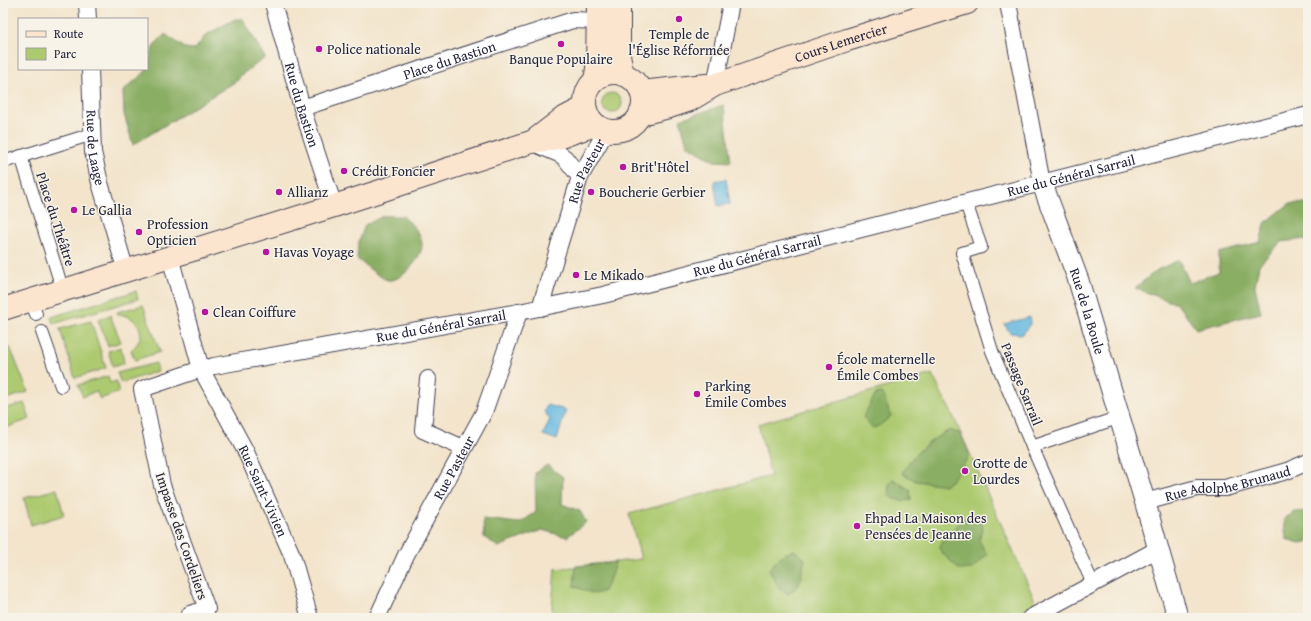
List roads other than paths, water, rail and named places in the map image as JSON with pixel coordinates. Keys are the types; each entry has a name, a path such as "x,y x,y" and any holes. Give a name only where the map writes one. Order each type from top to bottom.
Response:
{"main road":[{"path":"619,3 619,55 623,75"},
{"name":"Cours Lemercier","path":"640,114 690,100 715,85 847,40 967,3"},
{"path":"598,12 597,69 595,80 588,90 585,98 585,107 588,116 604,128"},
{"path":"3,310 33,307 63,291 334,206 531,142 558,138 586,128 621,130 629,127 635,122 642,108 641,92 637,85 623,75 615,74 606,75 595,80"},
{"name":"Cours Lemercier","path":"641,92 715,85"},
{"path":"531,142 562,119 585,107"}],"street":[{"path":"87,3 88,18"},
{"name":"Rue du Bastion","path":"273,3 302,108 334,206"},
{"path":"715,85 731,3"},
{"name":"Rue de la Boule","path":"1008,3 1042,183 1078,279 1120,417 1178,618"},
{"name":"Place du Bastion","path":"302,108 598,12"},
{"name":"Rue de Laage","path":"90,70 89,145 126,271"},
{"name":"Rue du Général Sarrail","path":"201,369 540,308 604,295 1308,115"},
{"name":"Rue Pasteur","path":"540,308 580,177 602,138 604,128"},
{"path":"531,142 566,158 580,177"},
{"path":"3,162 21,156 89,145"},
{"name":"Place du Théâtre","path":"21,156 63,291"},
{"name":"Passage Sarrail","path":"966,203 981,247 962,253 992,351 1032,447 1093,584"},
{"name":"Rue Saint-Vivien","path":"170,257 201,369 245,450 292,555 310,618"},
{"name":"Rue Pasteur","path":"377,618 406,555 484,412 518,312"},
{"path":"42,332 61,386"},
{"name":"Impasse des Cordeliers","path":"190,614 207,609 162,485 142,389 201,369"},
{"path":"428,379 423,430 464,448"},
{"path":"1032,447 1120,417"},
{"name":"Rue Adolphe Brunaud","path":"1145,502 1197,488 1225,488 1287,471 1308,462"},
{"path":"1030,618 1158,549"}],"water":[{"path":"726,179 730,204 718,206 714,181"},
{"path":"1030,317 1030,324 1023,334 1010,333 1004,324"},
{"path":"547,405 566,410 557,440 543,435 550,419 544,412"}],"place":[{"name":"Temple de l'Église Réformée","path":"679,19"},
{"name":"Banque Populaire","path":"561,44"},
{"name":"Police nationale","path":"319,49"},
{"name":"Brit'Hôtel","path":"623,167"},
{"name":"Crédit Foncier","path":"344,171"},
{"name":"Allianz","path":"279,192"},
{"name":"Boucherie Gerbier","path":"591,192"},
{"name":"Le Gallia","path":"74,210"},
{"name":"Profession Opticien","path":"139,232"},
{"name":"Havas Voyage","path":"266,252"},
{"name":"Le Mikado","path":"576,275"},
{"name":"Clean Coiffure","path":"205,312"},
{"name":"École maternelle Émile Combes","path":"829,367"},
{"name":"Parking Émile Combes","path":"697,394"},
{"name":"Grotte de Lourdes","path":"965,471"},
{"name":"Ehpad La Maison des Pensées de Jeanne","path":"857,526"}]}
